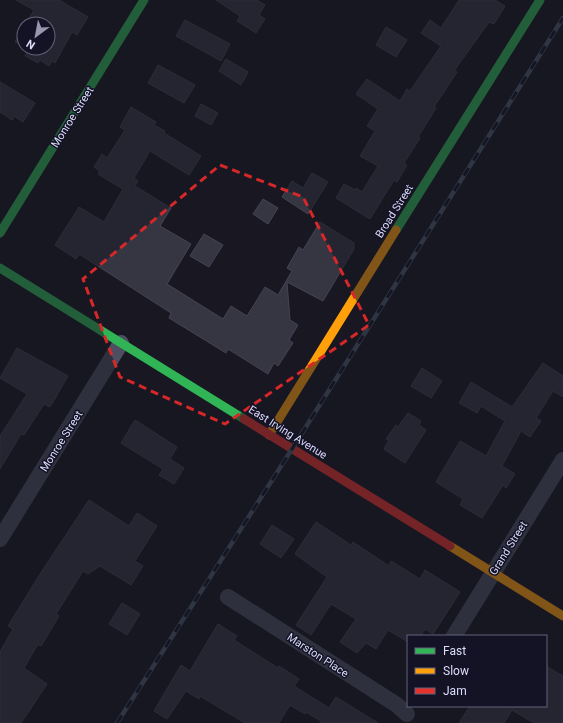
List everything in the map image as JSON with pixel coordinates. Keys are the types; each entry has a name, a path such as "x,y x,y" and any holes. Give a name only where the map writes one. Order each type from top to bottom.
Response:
{"street":[{"name":"Monroe Street","path":"0,233 144,0"},
{"name":"Broad Street","path":"269,435 540,0"},
{"name":"East Irving Avenue","path":"0,268 563,616"},
{"name":"Monroe Street","path":"0,539 121,343"},
{"name":"Grand Street","path":"455,635 563,460"},
{"name":"Marston Place","path":"228,597 397,705 407,714"}],"highlighted area":[{"path":"220,165 303,197 369,325 225,424 120,377 83,279"}],"building":[{"path":"16,0 59,0 88,17 77,35 72,32 55,63 52,61 49,66 40,60 38,63 25,56 56,56 56,16 31,16 34,10"},
{"path":"216,0 257,0 265,5 259,15 265,19 256,33 237,21 240,16"},
{"path":"459,0 495,0 505,6 494,24 489,22 454,71 457,72 434,107 436,108 418,137 420,138 404,163 407,165 397,182 394,180 370,219 336,198 344,184 355,190 356,188 362,192 378,166 360,156 375,131 367,126 378,109 356,94 367,79 400,101 407,89 410,91 441,46 421,33 430,20 441,28"},
{"path":"185,20 230,44 221,61 176,36"},
{"path":"386,27 407,40 396,57 376,45"},
{"path":"226,59 248,72 241,85 219,71"},
{"path":"158,65 195,85 184,103 148,83"},
{"path":"0,82 35,103 23,122 14,116 12,120 0,112"},
{"path":"201,104 218,113 211,125 195,116"},
{"path":"131,107 156,122 154,125 165,131 164,133 201,156 189,175 150,151 134,178 138,181 135,186 171,208 160,226 191,244 167,284 223,319 231,306 247,316 265,287 278,295 292,271 287,268 299,247 303,250 320,222 354,243 354,249 323,301 287,282 290,320 298,325 289,340 293,343 278,366 274,363 268,374 228,349 226,353 169,318 171,313 79,254 76,259 55,245 79,207 104,222 123,189 98,174 100,171 94,167 102,154 107,158 125,130 120,127"},
{"path":"312,173 328,182 308,214 282,197 292,181 303,188"},
{"path":"263,199 278,208 268,224 253,214"},
{"path":"204,234 223,245 209,267 190,256"},
{"path":"17,348 68,376 50,407 44,404 24,435 21,434 0,469 0,436 27,394 0,378"},
{"path":"543,363 563,376 563,397 553,391 536,418 541,421 530,437 521,431 502,466 515,474 506,488 503,485 482,518 460,505 463,499 436,482 460,441 486,456 505,421 481,406 477,413 459,403 471,382 512,407"},
{"path":"422,368 442,381 431,398 411,386"},
{"path":"408,413 421,421 419,425 426,430 405,463 384,449 389,440 386,439 396,425 398,427"},
{"path":"135,420 177,447 170,459 184,468 174,484 159,475 163,469 121,443"},
{"path":"89,500 129,526 137,513 157,526 135,561 143,566 131,585 100,566 88,574 83,571 56,614 59,616 41,646 38,644 24,668 47,684 21,723 0,723 0,652 13,629 8,626"},
{"path":"316,522 351,545 353,542 389,566 391,561 420,579 425,570 460,592 433,634 425,629 422,635 407,635 407,641 388,630 376,649 366,643 357,653 340,642 356,619 331,604 311,635 296,625 327,577 295,554"},
{"path":"272,525 294,539 281,558 260,544"},
{"path":"122,603 140,614 127,635 109,624"},
{"path":"218,624 237,636 234,640 278,668 279,666 299,679 294,686 329,708 336,697 378,723 320,723 321,721 306,712 305,714 290,705 279,723 245,723 200,696 199,699 186,691 167,719 154,711 181,665 190,671"},
{"path":"547,667 563,676 563,723 534,723 512,710 504,723 459,723 469,707 547,707"}],"railway":[{"path":"117,723 292,449 563,18"}],"traffic: fast":[{"path":"0,233 144,0"},
{"path":"396,230 540,0"},
{"path":"0,268 244,419"}],"traffic: slow":[{"path":"269,435 396,230"},
{"path":"450,546 563,616"}],"traffic: jam":[{"path":"244,419 450,546"}]}
